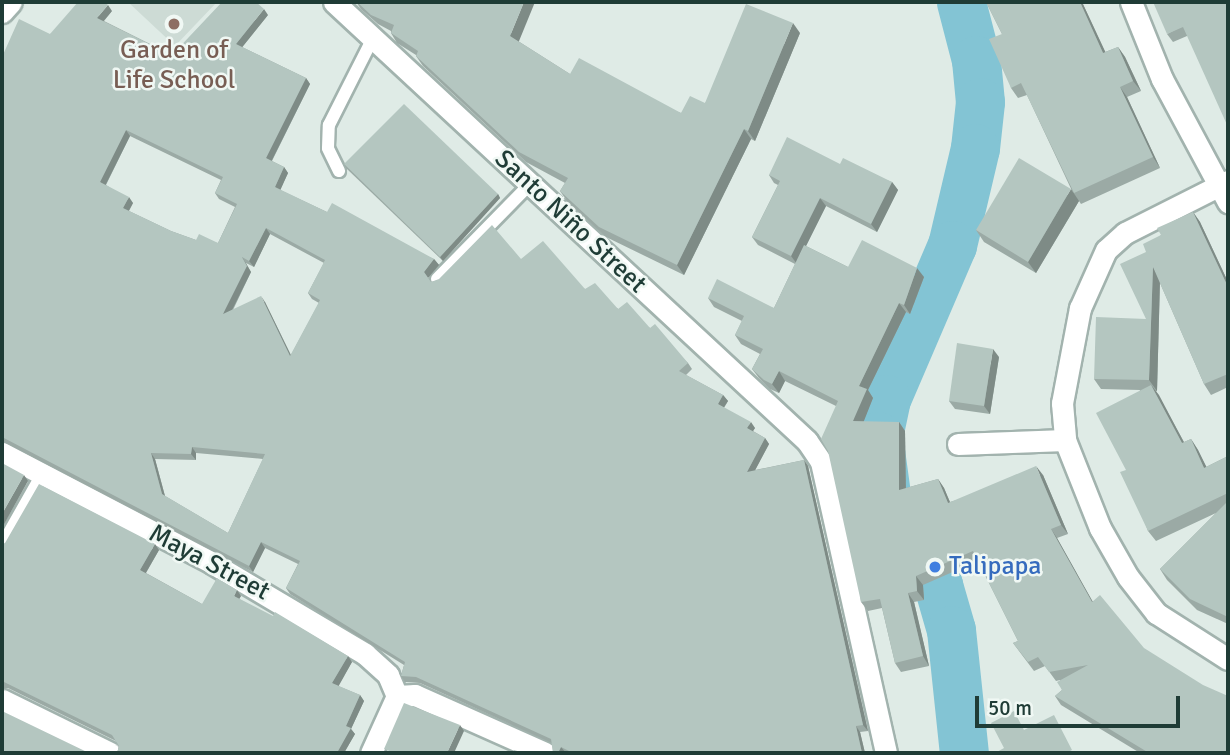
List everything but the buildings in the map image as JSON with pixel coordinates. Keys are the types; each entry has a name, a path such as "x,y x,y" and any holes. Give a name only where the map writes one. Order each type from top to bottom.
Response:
{"street":[{"path":"2,12 11,2"},
{"name":"Santo Niño Street","path":"334,2 807,441 821,461 886,753"},
{"path":"1131,2 1162,79 1226,189 1125,233 1106,250 1080,307 1066,369 1062,403 1065,440 1100,528 1128,577 1156,613 1228,659"},
{"path":"958,444 1065,440"},
{"name":"Maya Street","path":"2,453 212,563 354,647 378,664 397,696"},
{"path":"371,753 397,696 415,695 545,753"},
{"path":"2,700 110,753"}],"lane":[{"path":"339,171 328,148 329,125 373,38"},
{"path":"437,279 529,185"},
{"path":"2,545 41,475"}],"shaded area":[{"name":"Garden of Life School","path":"128,2 217,2 175,46"}],"waterway":[{"path":"961,2 976,60 980,102 975,148 952,245 886,399 878,436 889,516 938,585 951,630 964,753"}],"place":[{"name":"Garden of Life School","path":"174,24"},
{"name":"Talipapa","path":"935,567"}]}
